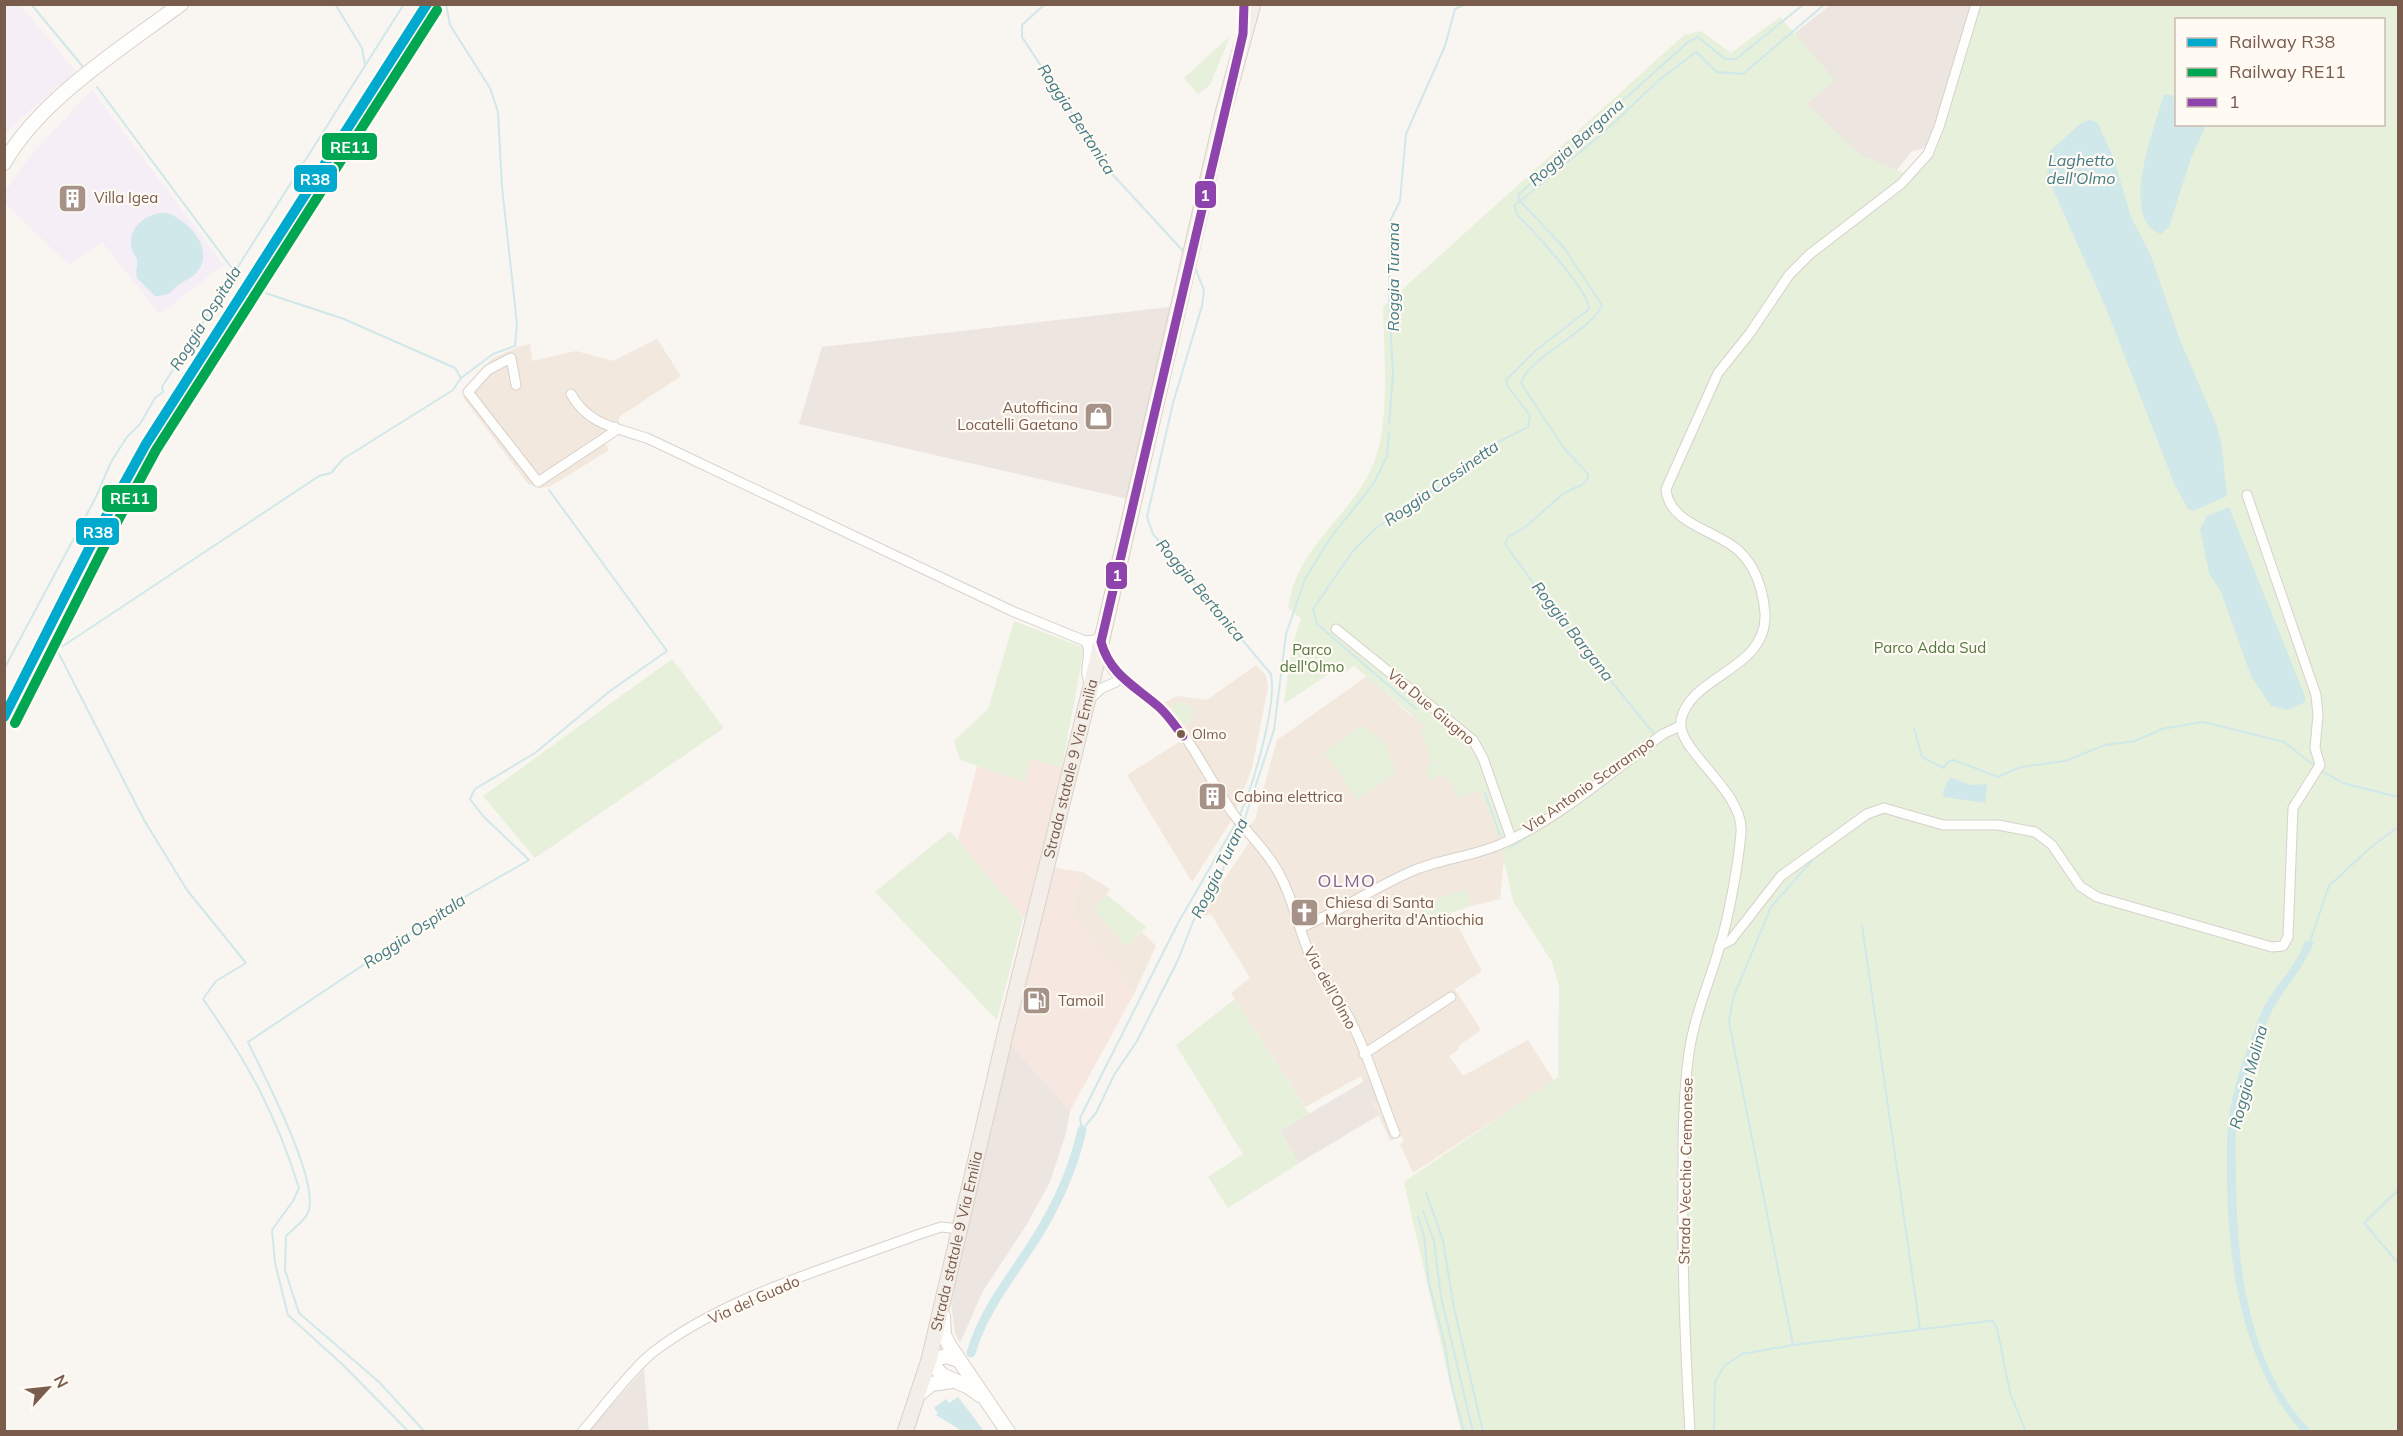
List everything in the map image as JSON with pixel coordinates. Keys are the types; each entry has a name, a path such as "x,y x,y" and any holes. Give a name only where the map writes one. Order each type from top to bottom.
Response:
{"main road":[{"path":"4,163 24,132 60,97 181,4"},
{"name":"Strada statale 9 Via Emilia","path":"1243,34 1245,4"},
{"name":"Strada statale 9 Via Emilia","path":"905,1431 929,1360 1094,675 1191,250 1243,34 1253,4"},
{"path":"944,1296 944,1335 958,1360 1008,1431"},
{"path":"958,1360 947,1356 929,1360 942,1375 987,1400"},
{"path":"919,1394 940,1381 956,1381"}],"street":[{"path":"1680,726 1681,718 1691,702 1754,649 1763,632 1765,613 1759,583 1745,558 1733,547 1683,518 1674,509 1666,496 1668,480 1718,373 1750,333 1788,275 1810,254 1901,184 1920,166 1935,140 1976,4"},
{"path":"516,385 511,358 488,370 468,392 538,482 615,431 615,427"},
{"path":"571,394 582,413 649,439 1012,611 1084,641 1102,638"},
{"path":"1719,946 1731,940 1781,876 1867,814 1884,808 1943,825 1998,825 2035,832 2052,845 2080,886 2097,897 2278,948 2287,943 2293,808 2317,771 2315,748 2318,715 2316,694 2247,495"},
{"name":"Via Due Giugno","path":"1336,629 1473,740 1484,758 1511,838"},
{"name":"Via dell’Olmo","path":"1102,638 1105,658 1119,680"},
{"path":"1084,641 1089,649 1086,677 1094,675"},
{"name":"Via dell’Olmo","path":"1094,675 1108,671 1164,712 1196,755 1236,817 1280,875 1315,966 1344,1007 1395,1133"},
{"path":"1085,706 1098,691 1119,680"},
{"name":"Via Antonio Scarampo","path":"1300,928 1343,909 1412,871 1477,854 1511,838 1565,806 1663,734 1680,726"},
{"name":"Strada Vecchia Cremonese","path":"1680,726 1686,740 1729,796 1740,819 1741,834 1719,946 1693,1031 1684,1110 1682,1237 1690,1431"},
{"path":"1364,1054 1451,997"},
{"name":"Via del Guado","path":"582,1431 650,1355 681,1333 744,1301 841,1263 941,1227 960,1229"}],"shaded area":[{"path":"5,5 20,5 79,75 66,87 58,86 5,133"},
{"path":"1830,5 1981,5 1936,146 1912,151 1880,191 1799,109 1795,33"},
{"path":"92,90 223,265 160,314 102,242 69,265 5,203 5,192 30,156"},
{"path":"1178,306 1132,500 799,424 822,347"},
{"path":"657,339 681,376 619,417 619,433 605,443 609,450 551,486 540,488 528,484 464,399 466,386 493,358 521,346 530,344 532,361 576,351 613,361"},
{"path":"1256,665 1266,676 1268,687 1252,768 1233,818 1192,882 1127,775 1179,742 1170,728 1152,709 1177,696 1207,700"},
{"path":"1367,676 1411,716 1475,736 1505,851 1500,899 1472,906 1467,890 1428,920 1450,912 1482,971 1455,989 1481,1030 1458,1046 1460,1048 1449,1056 1463,1076 1528,1040 1554,1081 1413,1173 1400,1144 1404,1142 1402,1136 1390,1141 1361,1076 1305,1107 1231,993 1250,978 1211,914 1206,916 1201,913 1251,840 1244,831 1255,820 1277,740"},
{"path":"1030,758 1066,768 1029,919 1023,918 958,840 977,766 1024,781"},
{"path":"1050,867 1082,872 1072,913 1134,994 1070,1111 1011,1045"},
{"path":"1082,872 1110,889 1094,909 1126,946 1142,932 1156,946 1134,994 1072,913"},
{"path":"1011,1045 1070,1111 1066,1133 1050,1182 1027,1224 983,1291 960,1343 955,1333 949,1287"},
{"path":"1368,1079 1379,1099 1372,1103 1379,1115 1299,1163 1280,1131"},
{"path":"644,1369 649,1431 588,1431"}],"green space":[{"name":"Parco Adda Sud","path":"1979,5 2398,5 2398,1431 1461,1431 1404,1182 1558,1077 1559,987 1552,962 1513,901 1499,838 1480,790 1459,799 1445,775 1430,780 1426,769 1432,762 1421,729 1425,726 1354,666 1341,675 1336,669 1284,704 1292,646 1301,619 1288,608 1294,586 1302,566 1313,549 1362,485 1378,450 1382,431 1385,388 1383,307 1684,35 1701,31 1731,53 1780,17 1835,80 1807,104 1859,154 1913,177 1929,160 1936,146"},
{"path":"1230,36 1210,85 1198,94 1184,78"},
{"path":"1014,621 1084,648 1062,767 1030,758 1025,782 960,760 954,741 988,709"},
{"path":"672,659 724,728 535,858 483,796"},
{"path":"1179,702 1189,705 1194,713 1190,723 1184,726 1168,710"},
{"path":"1361,725 1386,743 1396,773 1358,800 1324,752"},
{"path":"950,831 1023,918 997,1020 875,892"},
{"path":"1467,890 1472,906 1427,920 1420,903"},
{"path":"1106,894 1146,927 1126,947 1094,909"},
{"path":"1235,999 1309,1114 1280,1131 1299,1163 1228,1208 1208,1177 1243,1154 1176,1045"}],"water":[{"name":"Laghetto dell'Olmo","path":"2164,95 2171,95 2175,98 2175,126 2206,126 2191,158 2169,227 2161,234 2148,225 2142,210 2143,170"},
{"name":"Laghetto dell'Olmo","path":"2089,120 2097,122 2113,156 2131,217 2151,256 2180,340 2217,426 2227,496 2193,511 2187,508 2174,483 2106,308 2047,176 2049,152 2080,124"},
{"path":"167,213 178,218 196,235 203,255 201,265 195,274 170,293 155,296 137,278 137,259 132,251 132,235 146,218"},
{"path":"2229,507 2305,696 2305,702 2289,710 2271,706 2251,676 2221,592 2209,573 2200,529 2207,516"},
{"path":"1950,777 1970,785 1987,784 1985,803 1944,797 1943,792"},
{"path":"2305,941 2314,942 2303,964 2271,1013 2244,1086 2236,1125 2236,1180 2239,1247 2250,1314 2273,1377 2290,1406 2312,1432 2301,1431 2281,1404 2252,1344 2235,1279 2227,1178 2229,1118 2242,1064 2269,998 2295,961"},
{"path":"958,1397 984,1431 962,1431 936,1415 938,1413 934,1408 946,1399 949,1403"}],"waterway":[{"path":"31,4 84,68"},
{"path":"335,4 362,48 365,65"},
{"name":"Roggia Ospitala","path":"4,669 96,497 111,462 127,437 140,424 155,398 163,392 162,387 404,4"},
{"path":"446,4 450,25 490,88 498,112 502,187 517,324 515,346 493,354 461,378"},
{"name":"Roggia Bertonica","path":"1045,4 1022,25 1022,37 1113,175 1185,253"},
{"name":"Roggia Turana","path":"1389,424 1393,374 1389,301 1390,221 1400,201 1406,134 1445,46 1455,9 1465,4"},
{"name":"Roggia Bargana","path":"1655,735 1547,602 1505,544 1508,537 1524,528 1564,493 1582,485 1588,479 1588,474 1564,448 1521,383 1535,364 1586,325 1602,305 1565,249 1519,200 1518,195 1688,42 1698,37 1725,59 1736,59 1804,4"},
{"name":"Roggia Cassinetta","path":"1416,709 1317,624 1313,609 1353,551 1376,528 1462,472 1498,442 1528,427 1530,415 1508,387 1506,380 1535,351 1589,309 1587,300 1570,275 1518,216 1514,206 1602,134 1658,81 1696,52 1717,72 1743,74 1825,4"},
{"path":"97,87 231,267"},
{"name":"Roggia Bertonica","path":"1194,265 1204,290 1202,306 1173,403 1147,517 1153,534 1271,674 1272,688 1267,725 1251,786 1239,816"},
{"path":"256,290 344,319 455,368 461,378 453,390 343,459 331,473 319,476 57,650 144,820 187,890 246,963 216,981 203,999 259,1089 280,1136 299,1188 293,1201 272,1230 275,1263 288,1315 343,1365 409,1432"},
{"name":"Roggia Turana","path":"1243,824 1274,730 1286,634 1305,579 1331,537 1374,483 1387,456 1389,432"},
{"name":"Roggia Ospitala","path":"425,1432 379,1382 299,1313 285,1270 286,1236 308,1213 310,1198 299,1154 248,1042 468,895 529,860 483,816 470,799 475,789 535,753 610,691 667,651 549,490"},
{"path":"1914,728 1922,757 1943,768 1948,762 1954,760 1998,777 2021,767 2065,761 2105,745 2135,741 2162,729 2203,722 2284,742 2316,767"},
{"name":"Roggia Bargana","path":"1589,796 1660,742"},
{"path":"2320,770 2343,783 2398,797"},
{"name":"Roggia Cassinetta","path":"1485,793 1500,836"},
{"name":"Roggia Bargana","path":"1557,818 1579,803"},
{"name":"Roggia Bertonica","path":"1082,1130 1080,1118 1178,923 1237,821"},
{"name":"Roggia Molina","path":"2309,944 2329,886 2371,847 2398,827"},
{"name":"Roggia Turana","path":"1082,1130 1096,1113 1114,1075 1137,1041 1178,960 1196,914 1221,873 1241,829"},
{"name":"Roggia Bargana","path":"1510,848 1531,834"},
{"path":"1793,1345 1729,1022 1733,998 1771,907 1817,855"},
{"path":"1862,925 1920,1329"},
{"path":"971,1353 988,1313 1053,1209 1073,1163 1082,1130"},
{"path":"2398,1190 2364,1223 2398,1263"},
{"path":"1426,1192 1443,1241 1454,1308 1483,1432"},
{"path":"1423,1211 1434,1241 1441,1297 1473,1432"},
{"path":"1418,1217 1424,1235 1429,1284 1464,1432"},
{"path":"1714,1432 1715,1382 1724,1366 1742,1354 1793,1345 1989,1321 1993,1321 1997,1328 2010,1393 2026,1432"}],"rail line":[{"name":"R38","path":"4,717 98,531 146,444 427,4"},
{"name":"RE11","path":"15,723 109,537 156,450 437,10"}],"transit line":[{"name":"1","path":"1183,736 1162,710 1117,672 1110,663 1101,642 1243,34 1244,4"}],"place":[{"name":"Villa Igea","path":"73,198"},
{"name":"Autofficina Locatelli Gaetano","path":"1099,417"},
{"name":"Olmo","path":"1181,734"},
{"name":"Cabina elettrica","path":"1213,797"},
{"name":"Chiesa di Santa Margherita d'Antiochia","path":"1304,912"},
{"name":"Tamoil","path":"1037,1001"}],"district":[{"name":"OLMO","path":"1347,881"}],"park label":[{"name":"Parco dell'Olmo","path":"1312,658"}]}
